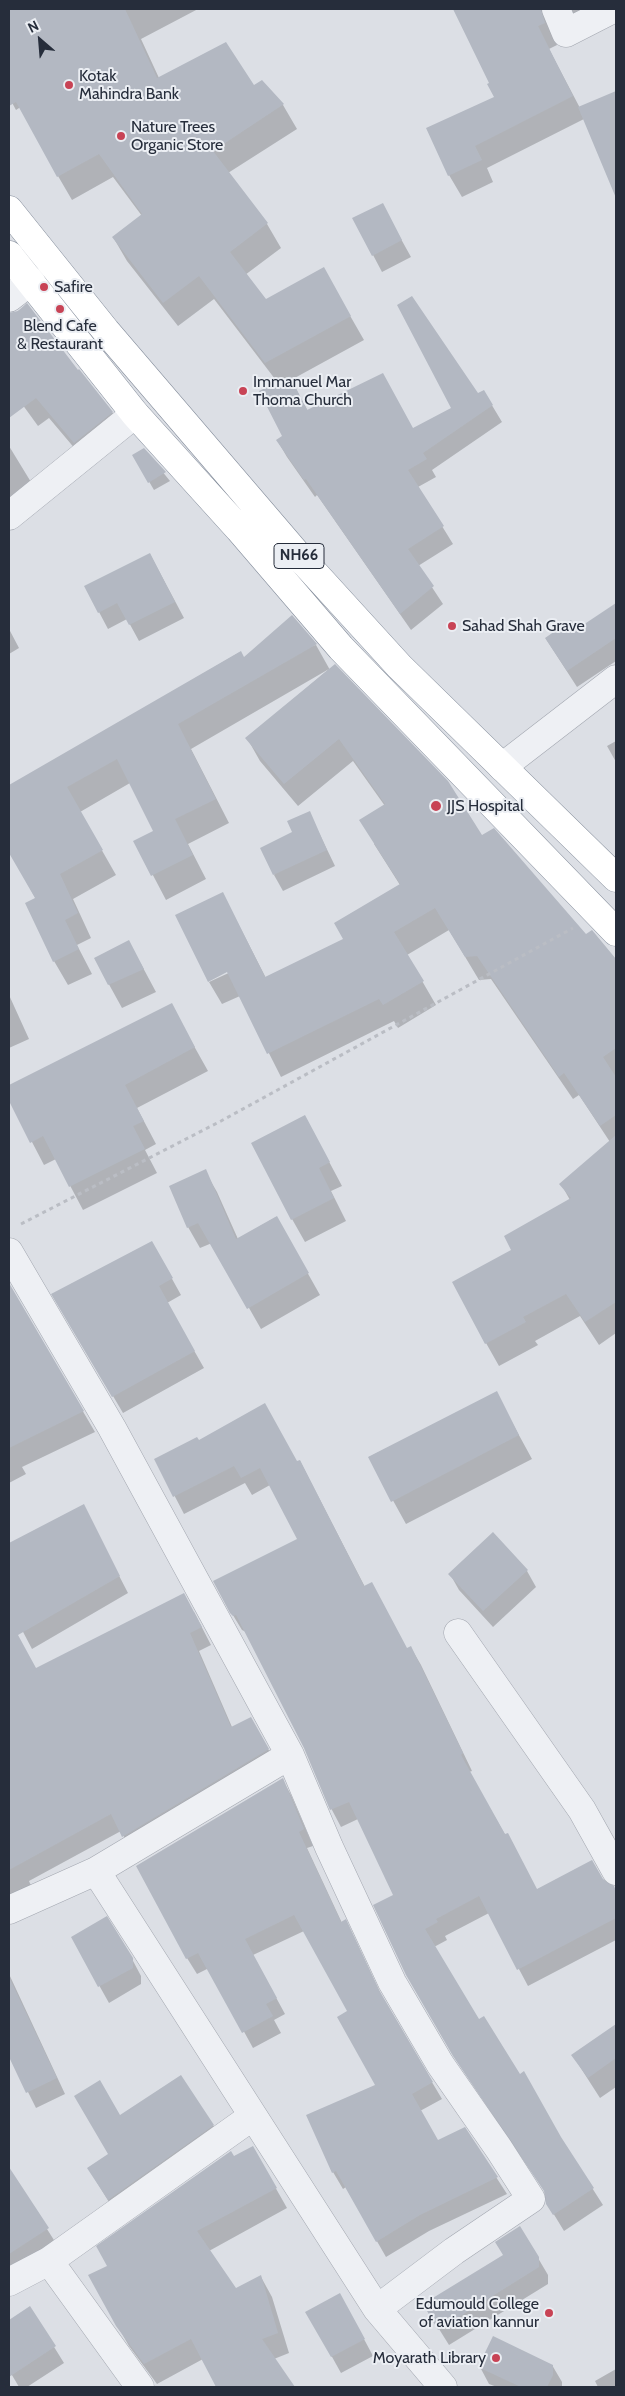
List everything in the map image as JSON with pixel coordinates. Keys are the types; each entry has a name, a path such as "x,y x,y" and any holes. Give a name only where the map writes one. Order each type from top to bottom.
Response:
{"highway":[{"name":"NH66","path":"9,210 106,330 296,553 399,666 616,878"},
{"name":"NH66","path":"9,255 135,414 239,529 341,648 608,923"}],"street":[{"path":"556,9 566,33 613,9"},
{"path":"9,298 31,281"},
{"path":"9,516 135,414"},
{"path":"502,767 616,679"},
{"path":"9,1252 112,1428 290,1755 392,1982 440,2064 500,2149 531,2199 376,2309"},
{"path":"458,1633 582,1810 616,1871"},
{"path":"9,1910 96,1871 290,1755"},
{"path":"96,1871 376,2309 442,2387"},
{"path":"9,2282 49,2261 253,2116"},
{"path":"49,2261 140,2387"}],"path":[{"path":"20,1225 221,1120 608,923"}],"building":[{"path":"9,9 125,9 157,78 226,42 254,85 262,80 284,104 213,151 268,223 230,252 266,299 324,267 351,316 265,363 199,276 163,303 112,237 142,214 99,154 57,177 16,102 9,106"},
{"path":"453,9 541,9 545,23 538,26 573,96 475,146 482,160 448,176 426,128 494,97"},
{"path":"616,91 616,198 578,107"},
{"path":"383,203 402,240 372,256 352,218"},
{"path":"412,296 478,393 484,390 493,405 423,453 427,459 408,470 444,526 408,549 434,586 400,614 306,479 304,480 276,440 282,436 259,391 290,376 307,410 383,373 413,428 451,408 397,305"},
{"path":"27,303 113,412 74,443 36,398 9,418 9,313 18,311"},
{"path":"144,448 166,472 148,483 132,455"},
{"path":"150,553 175,602 129,625 117,603 98,613 84,586"},
{"path":"616,603 616,638 567,671 545,638 571,620 577,629"},
{"path":"292,615 317,644 178,724 216,799 175,819 193,855 151,876 133,841 153,831 117,759 67,787 103,850 60,874 78,913 65,920 79,949 53,962 25,903 35,898 9,853 9,785 241,651 244,657"},
{"path":"335,664 448,781 482,835 494,828 586,934 592,930 616,959 616,1048 603,1057 616,1077 616,1115 600,1126 564,1073 559,1077 477,956 465,957 435,908 394,932 424,981 383,1005 379,999 267,1054 227,972 208,982 175,915 223,892 265,977 343,939 334,923 400,884 359,820 385,804 339,739 284,784 245,738"},
{"path":"310,811 327,850 273,875 260,848 292,832 287,821"},
{"path":"129,940 144,969 108,985 94,958"},
{"path":"172,1003 195,1047 125,1085 144,1121 133,1126 145,1149 69,1187 43,1136 30,1143 9,1101 9,1085"},
{"path":"305,1115 330,1162 319,1168 334,1198 291,1220 251,1143"},
{"path":"616,1135 616,1302 585,1322 566,1294 523,1317 526,1322 485,1344 452,1282 511,1250 504,1236 571,1198 559,1184"},
{"path":"206,1169 236,1239 277,1216 309,1273 247,1309 198,1223 187,1228 169,1186"},
{"path":"152,1241 173,1278 159,1286 195,1351 112,1397 51,1294"},
{"path":"9,1283 84,1411 9,1448"},
{"path":"497,1391 519,1435 391,1502 368,1457"},
{"path":"265,1403 297,1461 300,1460 364,1586 372,1582 407,1648 411,1646 463,1753 461,1755 505,1834 508,1833 537,1889 592,1860 603,1879 614,1886 616,1891 616,1918 517,1970 479,1896 436,1919 438,1922 425,1929 479,2019 484,2016 520,2074 524,2071 561,2137 594,2188 553,2215 546,2204 544,2191 453,2056 406,1975 373,1905 393,1895 349,1802 330,1810 304,1748 236,1615 233,1616 230,1613 213,1581 297,1539 260,1468 241,1478 234,1466 173,1497 154,1459 197,1437 199,1440"},
{"path":"84,1504 120,1576 18,1635 36,1668 184,1593 202,1627 190,1633 231,1727 251,1717 269,1749 122,1837 111,1814 9,1870 9,1543"},
{"path":"493,1532 528,1570 483,1611 448,1574"},
{"path":"283,1778 304,1829 299,1832 341,1922 346,1919 379,1990 433,2082 412,2094 438,2140 465,2127 498,2177 420,2215 376,2242 336,2171 332,2173 306,2115 375,2085 337,2017 347,2011 294,1915 245,1939 277,1998 266,2004 273,2016 242,2033 198,1953 186,1959 136,1866"},
{"path":"107,1916 133,1958 133,1968 98,1987 71,1937"},
{"path":"9,1977 57,2078 26,2093 9,2057"},
{"path":"616,2024 616,2058 588,2078 571,2055"},
{"path":"181,2075 214,2125 108,2200 87,2168 108,2154 74,2096 100,2080 120,2115"},
{"path":"253,2146 277,2188 197,2231 236,2288 261,2275 278,2333 262,2339 295,2387 216,2387 191,2339 144,2364 116,2326 88,2275 107,2266 96,2246 231,2151 234,2156"},
{"path":"9,2167 49,2228 9,2254"},
{"path":"520,2226 539,2257 539,2267 438,2330 423,2304 503,2255 495,2242"},
{"path":"340,2293 365,2339 331,2357 305,2312"},
{"path":"30,2306 56,2346 9,2377 9,2320"},
{"path":"493,2336 553,2365 553,2375 547,2387 521,2387 478,2367"}],"place":[{"name":"Kotak Mahindra Bank","path":"69,85"},
{"name":"Nature Trees Organic Store","path":"121,136"},
{"name":"Safire","path":"44,287"},
{"name":"Blend Cafe & Restaurant","path":"60,309"},
{"name":"Immanuel Mar Thoma Church","path":"243,391"},
{"name":"Sahad Shah Grave","path":"452,626"},
{"name":"JJS Hospital","path":"436,806"},
{"name":"Edumould College of aviation kannur","path":"549,2313"},
{"name":"Moyarath Library","path":"496,2358"}]}
